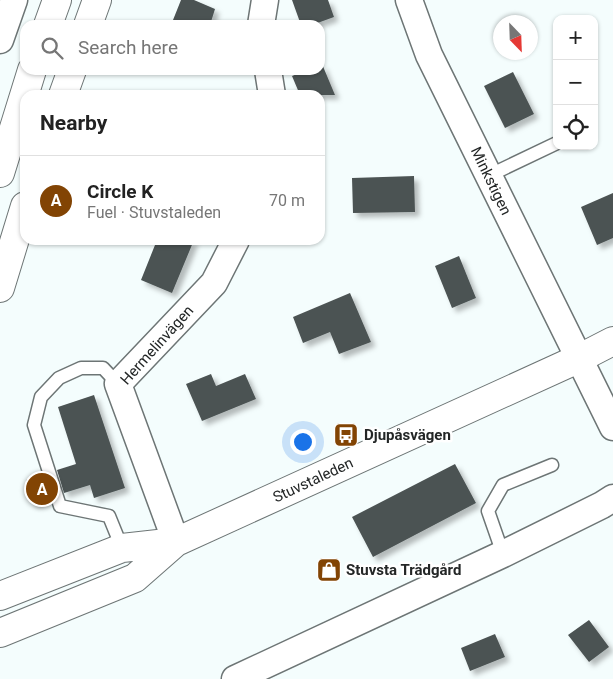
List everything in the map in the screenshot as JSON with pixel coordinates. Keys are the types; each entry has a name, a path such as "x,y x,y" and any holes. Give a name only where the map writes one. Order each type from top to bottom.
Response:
{"street":[{"path":"0,40 14,0"},
{"path":"50,20 57,0"},
{"path":"90,20 97,0"},
{"path":"262,20 265,0"},
{"name":"Minkstigen","path":"409,0 428,55 580,358"},
{"path":"26,90 30,75"},
{"path":"66,90 70,75"},
{"path":"269,75 271,90"},
{"path":"0,173 20,109"},
{"path":"0,288 20,222"},
{"name":"Hermelinvägen","path":"176,542 160,504 118,384 214,283 233,245"},
{"name":"Stuvstaleden","path":"0,633 135,578 176,542 580,358 613,341"},
{"path":"580,358 613,427"},
{"path":"235,679 503,554 613,498"},
{"name":"Stuvstaleden","path":"0,596 122,548 176,542"}],"lane":[{"path":"488,176 553,145"},
{"path":"118,384 103,368 81,368 59,378 41,397 34,425 60,506 109,516 122,548"},
{"path":"503,554 488,511 503,485 552,465"}],"building":[{"path":"181,0 194,0 215,9 212,20 173,20"},
{"path":"292,0 328,0 334,17 325,20 299,20"},
{"path":"325,71 335,95 325,95 325,90 298,90 292,76 325,75"},
{"path":"513,72 534,114 505,128 484,86"},
{"path":"414,176 415,212 353,213 352,178"},
{"path":"613,193 613,238 597,245 581,207"},
{"path":"155,245 192,245 172,293 141,280"},
{"path":"459,256 476,298 452,308 435,266"},
{"path":"350,293 371,342 339,354 330,332 303,343 293,317"},
{"path":"211,374 216,386 245,374 256,399 202,421 186,384"},
{"path":"94,395 125,488 94,498 90,485 64,493 57,470 76,464 58,407"},
{"path":"455,464 476,503 373,557 352,517"},
{"path":"42,475 49,498 33,503 26,480"},
{"path":"589,620 609,647 589,662 568,635"},
{"path":"495,634 505,657 470,671 461,648"}],"place":[{"name":"Djupåsvägen","path":"346,435"},
{"name":"Circle K","path":"42,489"},
{"name":"Stuvsta Trädgård","path":"329,570"}]}
